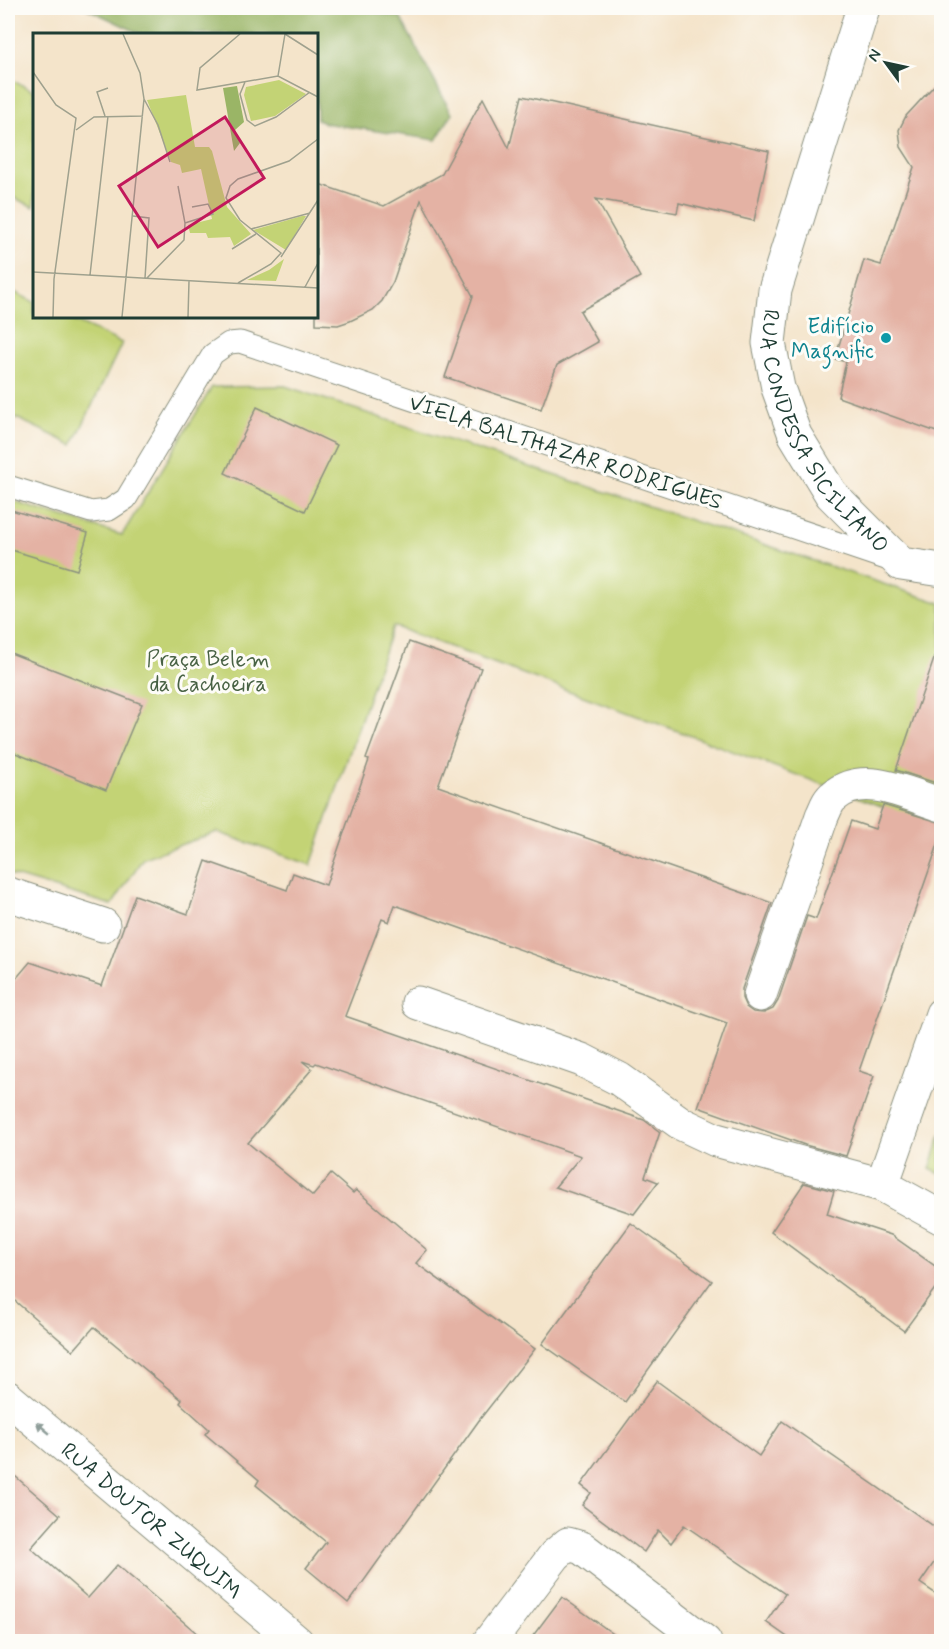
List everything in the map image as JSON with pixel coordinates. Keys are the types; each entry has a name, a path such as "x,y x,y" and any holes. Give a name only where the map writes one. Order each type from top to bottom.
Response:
{"street":[{"name":"RUA CONDESSA SICILIANO","path":"863,8 775,290 768,343 778,388 795,435 831,494 901,564 942,570"},
{"path":"760,995 822,816 832,797 853,785 872,783 942,805"},
{"path":"8,894 103,925"},
{"path":"418,1003 582,1060 619,1079 681,1124 716,1140 882,1185 942,1218"},
{"path":"882,1185 942,1014"},
{"name":"RUA DOUTOR ZUQUIM","path":"8,1398 297,1641"},
{"path":"489,1641 555,1555 568,1544 582,1548 705,1641"}],"lane":[{"name":"VIELA BALTHAZAR RODRIGUES","path":"8,486 91,512 109,510 126,499 205,365 219,347 240,342 901,564"}],"green space":[{"path":"86,8 350,8 400,17 452,114 436,140 318,120 318,33 139,33"},
{"path":"8,78 33,90 33,207 8,195"},
{"path":"8,289 33,302 33,318 67,318 122,343 73,445 8,414"},
{"name":"Praça Belem da Cachoeira","path":"285,386 941,603 941,828 393,626 311,865 217,832 143,858 112,905 8,874 8,500 122,535 212,387"},
{"path":"941,1134 941,1174 930,1169"}],"building":[{"path":"942,77 942,434 838,397 846,362 835,359 864,260 881,265 914,167 901,147 899,130 906,116"},
{"path":"522,96 769,151 754,221 679,203 677,213 596,199 640,277 580,311 598,342 557,365 541,409 445,377 473,296 421,200 393,282 382,301 373,310 350,321 338,325 316,324 316,318 318,318 318,184 384,206 442,174 483,98 509,148"},
{"path":"257,407 337,445 305,511 225,473"},
{"path":"8,509 88,533 77,570 8,549"},
{"path":"409,642 481,668 438,786 772,903 742,989 742,998 746,1007 753,1012 764,1013 773,1009 778,1001 807,916 816,919 851,821 875,829 883,805 942,823 942,833 859,1071 874,1076 846,1156 805,1145 698,1107 727,1023 395,905 389,922 382,919 345,1016 644,1120 660,1132 645,1177 658,1182 634,1214 555,1187 581,1156 316,1063 314,1065 302,1061 312,1069 248,1143 313,1196 331,1174 353,1193 356,1190 427,1250 416,1263 535,1349 480,1419 348,1603 306,1568 326,1542 256,1485 259,1480 205,1434 209,1429 180,1403 182,1400 94,1327 73,1351 8,1295 8,988 30,962 102,986 135,895 188,914 206,861 287,890 293,873 326,885 369,760 366,759"},
{"path":"8,652 142,704 106,790 8,750"},
{"path":"935,656 942,657 942,785 896,770"},
{"path":"804,1183 834,1191 827,1214 891,1235 942,1271 942,1279 904,1331 771,1232"},
{"path":"631,1223 712,1281 625,1402 542,1344"},
{"path":"657,1381 759,1456 782,1421 942,1532 942,1551 920,1583 942,1598 942,1641 793,1641 766,1622 785,1594 684,1525 671,1543 658,1530 644,1552 582,1505 591,1493 581,1485"},
{"path":"8,1470 60,1515 31,1548 88,1598 117,1565 206,1641 8,1641"},
{"path":"562,1597 623,1641 529,1641"}],"place":[{"name":"Edifício Magnific","path":"886,338"}]}
